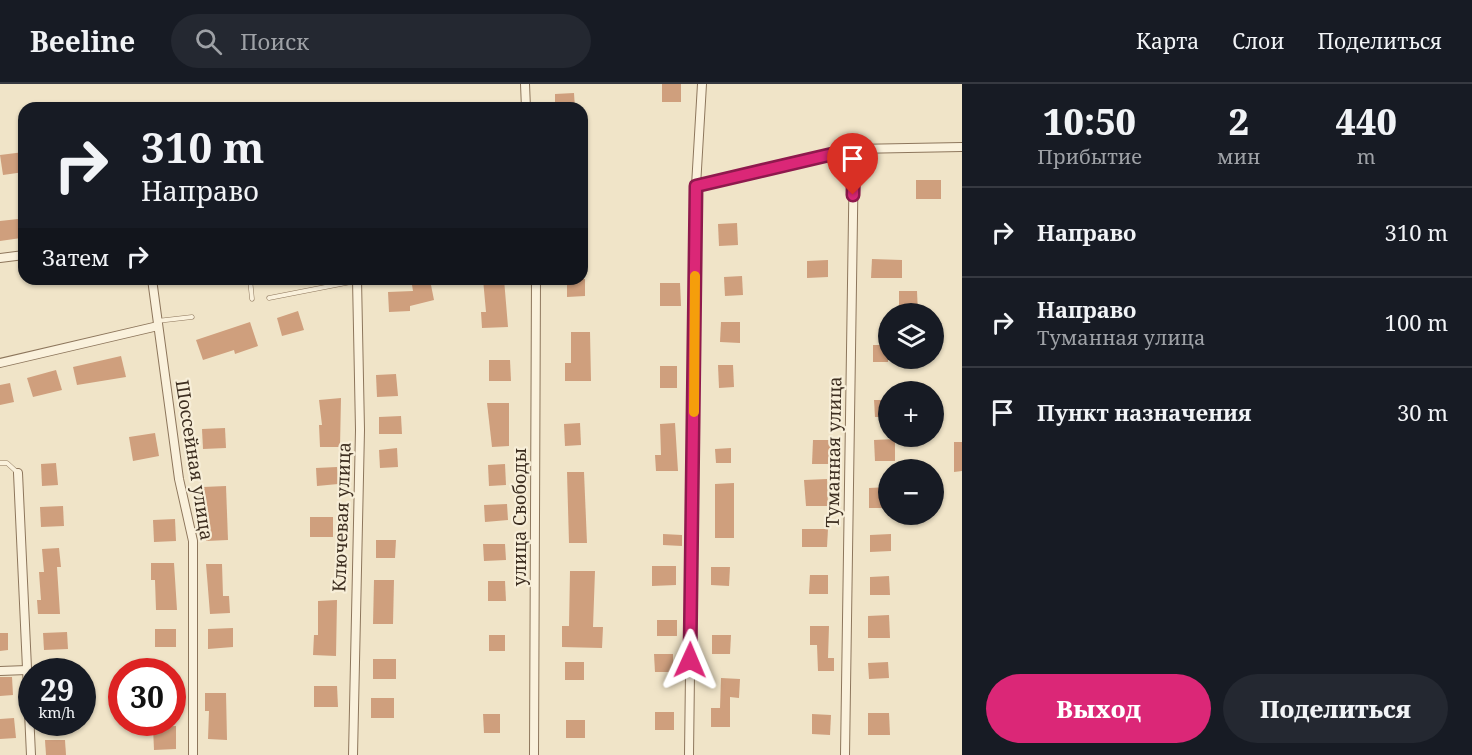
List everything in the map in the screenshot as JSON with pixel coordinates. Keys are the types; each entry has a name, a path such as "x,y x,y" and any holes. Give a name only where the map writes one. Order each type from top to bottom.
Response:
{"street":[{"path":"525,84 526,102"},
{"path":"689,755 696,186 702,84"},
{"path":"696,186 854,149 885,146 962,147"},
{"name":"Туманная улица","path":"845,755 854,149"},
{"path":"0,258 18,256"},
{"name":"Шоссейная улица","path":"153,285 179,479 193,541 193,755"},
{"name":"Ключевая улица","path":"353,755 360,430 357,285"},
{"name":"улица Свободы","path":"534,755 536,285"},
{"path":"0,363 157,323"},
{"path":"18,473 26,658"},
{"path":"0,671 18,670"},
{"path":"30,736 31,755"}],"lane":[{"path":"251,285 252,299"},
{"path":"269,298 333,285"},
{"path":"157,323 192,316"},
{"path":"0,463 7,463 18,473"}],"building":[{"path":"662,84 681,84 681,102 662,102"},
{"path":"574,93 575,102 555,102 555,94"},
{"path":"18,153 18,173 3,175 0,155"},
{"path":"916,180 941,180 941,199 916,199"},
{"path":"18,219 18,238 0,241 0,221"},
{"path":"737,223 738,245 719,246 718,224"},
{"path":"872,259 902,260 902,278 871,278"},
{"path":"828,260 828,277 807,278 807,261"},
{"path":"742,276 743,295 725,296 724,277"},
{"path":"660,283 680,283 681,306 660,306"},
{"path":"412,285 431,285 434,300 410,306 410,311 389,312 388,292 413,291"},
{"path":"484,285 504,285 508,327 482,328 481,312 486,312"},
{"path":"567,285 585,285 585,296 567,297"},
{"path":"899,291 917,291 918,303 899,303"},
{"path":"298,311 304,330 282,336 277,318"},
{"path":"250,322 258,346 235,354 234,350 203,360 196,340"},
{"path":"721,322 740,322 740,343 720,342"},
{"path":"571,332 590,332 591,381 565,381 565,363 571,363"},
{"path":"873,345 878,345 878,362 873,362"},
{"path":"121,356 126,377 77,385 73,367"},
{"path":"489,360 510,360 511,381 489,381"},
{"path":"718,365 733,365 734,387 719,388"},
{"path":"660,366 677,366 677,388 660,388"},
{"path":"56,370 62,390 33,397 27,378"},
{"path":"396,374 398,396 377,397 376,375"},
{"path":"10,383 14,402 0,405 0,385"},
{"path":"341,398 340,447 320,447 319,425 322,425 319,400"},
{"path":"874,400 878,400 878,417 875,417"},
{"path":"487,403 509,403 509,446 492,447"},
{"path":"401,416 402,434 379,434 379,417"},
{"path":"580,423 581,445 565,446 564,424"},
{"path":"675,423 678,471 656,471 655,455 661,455 660,424"},
{"path":"225,428 226,448 203,449 202,429"},
{"path":"155,433 159,456 133,461 129,437"},
{"path":"813,440 831,440 830,464 812,464"},
{"path":"874,440 878,440 878,447 895,447 895,459 875,461"},
{"path":"954,442 962,442 962,471 954,472"},
{"path":"397,448 398,467 380,468 379,450"},
{"path":"731,448 731,463 716,463 715,449"},
{"path":"56,463 58,485 42,486 41,464"},
{"path":"505,464 506,485 489,486 488,465"},
{"path":"337,467 338,484 317,486 316,468"},
{"path":"567,472 584,472 587,543 569,543"},
{"path":"827,479 828,506 806,506 804,480"},
{"path":"734,483 734,538 715,538 715,484"},
{"path":"226,486 228,540 206,541 203,487"},
{"path":"869,488 878,488 878,508 869,508"},
{"path":"507,504 508,520 485,522 484,505"},
{"path":"63,506 64,526 41,527 40,507"},
{"path":"310,517 333,517 333,537 310,537"},
{"path":"175,519 176,541 154,542 153,520"},
{"path":"802,529 828,529 827,547 802,547"},
{"path":"663,534 682,535 682,546 663,545"},
{"path":"891,534 891,551 870,552 870,535"},
{"path":"376,540 396,540 395,558 376,558"},
{"path":"483,544 505,544 506,560 484,561"},
{"path":"59,548 61,567 57,567 60,614 38,614 37,600 41,600 39,572 44,572 42,549"},
{"path":"151,563 174,563 177,610 156,610 155,580 151,580"},
{"path":"206,564 222,564 223,596 229,596 230,613 210,614"},
{"path":"652,566 676,566 676,585 652,586"},
{"path":"711,567 730,567 729,586 711,585"},
{"path":"570,571 595,571 593,627 603,627 602,648 562,647 562,626 569,626"},
{"path":"810,575 828,575 828,594 809,594"},
{"path":"889,576 890,595 870,595 870,577"},
{"path":"374,580 394,580 393,624 373,624"},
{"path":"488,581 505,581 506,601 488,601"},
{"path":"337,600 336,656 313,655 314,635 318,635 318,601"},
{"path":"889,615 890,638 868,638 868,616"},
{"path":"657,620 677,620 677,636 657,636"},
{"path":"810,626 829,626 828,658 834,658 834,671 818,671 817,645 810,645"},
{"path":"233,628 233,647 208,649 208,629"},
{"path":"155,629 176,629 176,647 155,647"},
{"path":"67,632 68,649 44,650 43,633"},
{"path":"0,633 8,633 8,650 0,651"},
{"path":"489,635 505,635 505,651 489,651"},
{"path":"712,635 731,635 730,654 712,654"},
{"path":"654,654 673,654 673,672 655,672"},
{"path":"373,659 396,659 396,679 373,679"},
{"path":"565,662 584,662 584,680 565,680"},
{"path":"888,662 889,678 869,679 868,663"},
{"path":"0,677 12,677 13,695 0,696"},
{"path":"721,678 740,679 739,698 730,697 730,727 711,727 711,708 720,708"},
{"path":"314,686 337,686 338,707 314,707"},
{"path":"205,693 226,693 227,740 208,739 209,711 205,711"},
{"path":"371,698 394,698 394,718 371,718"},
{"path":"655,712 674,712 674,730 655,730"},
{"path":"868,713 889,713 890,735 868,735"},
{"path":"483,714 500,714 500,733 484,733"},
{"path":"812,714 831,715 830,735 812,734"},
{"path":"14,718 16,738 0,739 0,719"},
{"path":"566,720 585,720 585,738 566,738"},
{"path":"153,736 176,736 176,749 154,750"},
{"path":"45,740 65,740 66,755 46,755"}],"slow traffic":[{"path":"694,412 695,276"}],"route":[{"path":"690,660 696,186 854,149 853,195"}]}
